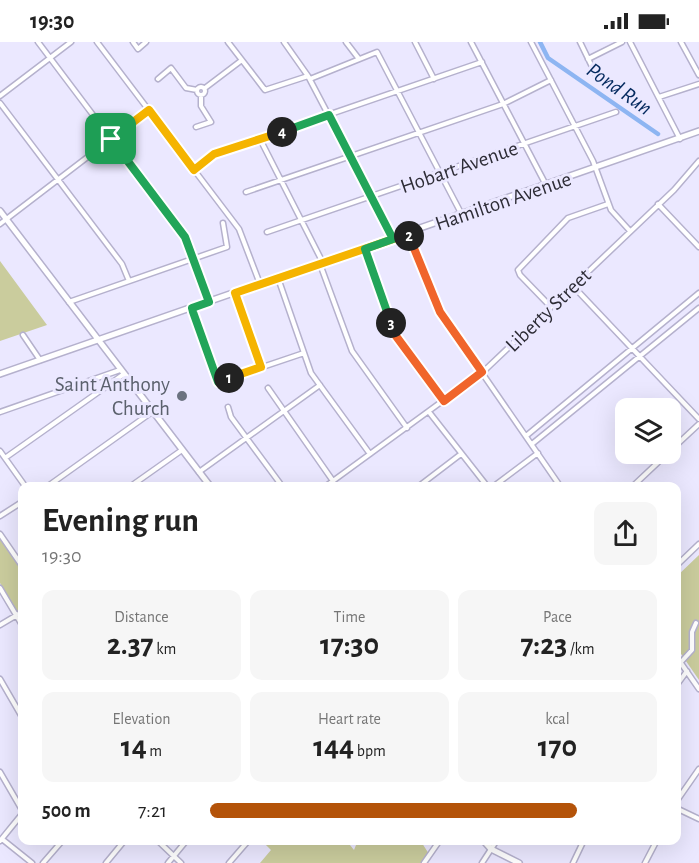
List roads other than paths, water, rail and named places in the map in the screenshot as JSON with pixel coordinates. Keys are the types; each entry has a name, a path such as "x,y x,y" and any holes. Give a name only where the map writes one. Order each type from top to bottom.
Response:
{"main road":[{"name":"Hamilton Avenue","path":"0,374 699,131"},
{"path":"0,212 207,482"},
{"path":"487,845 519,863"}],"street":[{"path":"38,42 185,237 209,302"},
{"path":"0,96 71,42"},
{"path":"97,42 243,235 260,284"},
{"path":"133,42 138,49 146,42"},
{"path":"228,42 265,90 309,77 377,52 462,215"},
{"path":"284,42 309,77 393,239"},
{"path":"346,42 359,59"},
{"path":"415,42 434,79"},
{"path":"471,42 546,186"},
{"path":"531,42 596,168 608,204 630,231"},
{"path":"580,42 597,76"},
{"path":"588,59 622,42"},
{"path":"630,42 680,139"},
{"path":"681,42 699,75"},
{"path":"158,79 171,68 186,88 197,90 201,87 205,88 242,60"},
{"path":"194,170 214,154 482,62"},
{"path":"246,192 503,104 550,80"},
{"path":"658,97 699,84"},
{"path":"201,95 205,93 205,88"},
{"path":"196,127 211,122 201,106 201,95 197,90"},
{"path":"0,103 122,264 129,281"},
{"path":"0,224 149,110"},
{"name":"Hobart Avenue","path":"267,232 616,112"},
{"path":"260,139 322,263 352,351 407,428"},
{"name":"Liberty Street","path":"333,481 482,372 658,204 698,161"},
{"path":"551,307 518,273 568,218 608,204"},
{"path":"658,204 699,247"},
{"path":"68,302 227,248 223,223"},
{"path":"408,234 440,312 557,482"},
{"path":"365,249 393,332 444,401"},
{"path":"278,278 311,373 370,454"},
{"path":"573,286 699,419"},
{"path":"235,293 261,367"},
{"path":"526,436 630,347 699,293"},
{"path":"192,308 218,382 304,353"},
{"path":"532,444 699,308"},
{"path":"23,335 40,360"},
{"path":"0,412 122,372"},
{"path":"5,459 108,386 122,372"},
{"path":"106,376 108,386"},
{"path":"199,472 320,385"},
{"path":"268,388 333,481"},
{"path":"228,407 231,417 279,482"},
{"path":"54,482 152,412"},
{"path":"429,412 484,482"},
{"path":"681,441 699,424"},
{"path":"136,482 182,450"},
{"path":"0,451 21,482"},
{"path":"499,482 537,453"},
{"path":"424,482 461,454"},
{"path":"637,482 657,464"},
{"path":"0,516 18,505"},
{"path":"0,534 18,560"},
{"path":"681,561 699,544"},
{"path":"0,588 17,616 0,625"},
{"path":"696,623 693,629 692,650 681,662 699,689"},
{"path":"681,679 687,671"},
{"path":"0,679 18,710"},
{"path":"681,795 699,769"},
{"path":"0,772 18,805"},
{"path":"681,810 699,819"},
{"path":"18,817 1,840 32,863"},
{"path":"43,863 59,845"},
{"path":"106,863 121,845"},
{"path":"162,845 181,863"},
{"path":"168,863 183,845"},
{"path":"229,863 245,845"},
{"path":"424,863 437,845"},
{"path":"482,863 494,845"},
{"path":"573,863 582,845"},
{"path":"645,863 654,845"}],"waterway":[{"name":"Pond Run","path":"540,42 548,58 658,134"}],"place":[{"name":"Saint Anthony Church","path":"182,396"}]}
